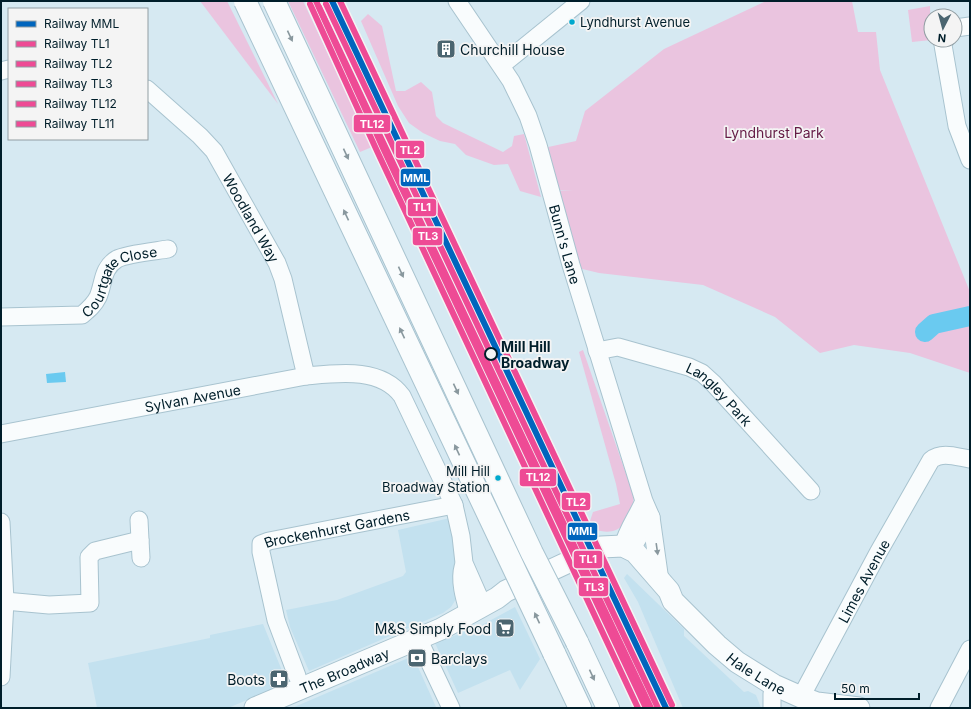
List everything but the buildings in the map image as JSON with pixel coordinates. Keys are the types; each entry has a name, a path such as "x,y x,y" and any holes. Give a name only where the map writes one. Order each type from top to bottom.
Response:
{"highway":[{"path":"245,1 580,708"},
{"path":"274,1 532,553 608,708"}],"main road":[{"name":"Hale Lane","path":"623,546 628,561 661,597 673,602 717,646 737,662 774,685 801,697 817,702 859,708"},
{"name":"Hale Lane","path":"623,546 635,552 669,591 673,602"},
{"name":"The Broadway","path":"255,708 441,628 483,606 506,590 602,547 623,546"}],"street":[{"name":"Bunn's Lane","path":"457,1 502,65 528,116 538,144 597,351 644,501 651,517 660,580"},
{"path":"502,65 581,1"},
{"path":"944,48 957,126 970,160"},
{"name":"Woodland Way","path":"148,90 200,136 214,151 277,263 283,279 306,376"},
{"name":"Courtgate Close","path":"1,317 82,315 92,307 98,295 105,272 110,264 118,259 168,249"},
{"name":"Langley Park","path":"597,351 618,347 689,367 702,373 811,491"},
{"name":"Sylvan Avenue","path":"1,434 306,376 334,373 371,376 384,380 395,387 402,396 454,505"},
{"name":"Limes Avenue","path":"801,697 930,460 939,455 970,459"},
{"path":"644,501 636,520 626,534 623,546 636,543 651,517"},
{"path":"454,505 461,536 464,563 483,606"},
{"name":"Brockenhurst Gardens","path":"297,676 276,620 261,552 261,544 268,541 454,505"},
{"path":"139,520 141,558"},
{"path":"1,522 5,601 1,677"},
{"path":"5,601 49,605 90,603 88,562 91,554 95,551 140,540"},
{"path":"418,638 451,708"},
{"path":"939,708 970,649"},
{"path":"772,708 772,694 774,685"}],"shaded area":[{"path":"450,518 459,584 458,596 451,607 443,613 309,671 290,627 286,610 337,600 403,576 406,572 398,530"},
{"path":"627,574 684,629 684,636 744,692 748,691 756,695 761,708 683,708 638,602 624,578"},
{"path":"515,607 540,659 520,690 510,670 458,693 435,643 480,626"},
{"path":"263,624 287,683 228,708 97,708 88,663 210,638 210,635"},
{"path":"413,656 436,707 292,708"}],"green space":[{"path":"200,1 227,1 278,104"},
{"path":"288,1 303,1 372,147 360,152"},
{"name":"Lyndhurst Park","path":"766,1 852,1 858,32 876,32 880,70 970,292 970,373 910,353 854,345 820,353 775,317 703,285 599,273 574,267 551,191 573,191 551,190 539,149 576,141 585,111 664,49"},
{"path":"930,6 930,8 923,8 923,41 912,42 908,10"},
{"path":"368,14 382,26 396,91 405,91 421,82 432,92 436,116 443,123 503,152 512,146 514,136 524,134 541,197 520,191 508,164 494,165 466,155 455,144 440,141 423,133 409,123 398,106 361,21"},
{"path":"583,350 634,497 627,520 623,525 611,531 594,529 590,521 593,512 620,504 616,484 579,352"}],"water":[{"path":"65,372 66,382 47,383 46,374"}],"waterway":[{"path":"925,332 934,324 970,316"}],"rail line":[{"name":"TL12","path":"316,1 383,148 646,708"},
{"name":"MML","path":"332,1 666,708"},
{"name":"TL2","path":"340,1 672,705"},
{"name":"TL11","path":"310,4 377,151 638,708"},
{"name":"TL1","path":"326,4 658,708"},
{"name":"TL3","path":"319,7 651,708"}],"place":[{"name":"Lyndhurst Avenue","path":"572,22"},
{"name":"Churchill House","path":"446,49"},
{"name":"Mill Hill Broadway","path":"491,354"},
{"name":"Mill Hill Broadway Station","path":"498,478"},
{"name":"M&S Simply Food","path":"505,628"},
{"name":"Barclays","path":"417,658"},
{"name":"Boots","path":"279,679"}]}
